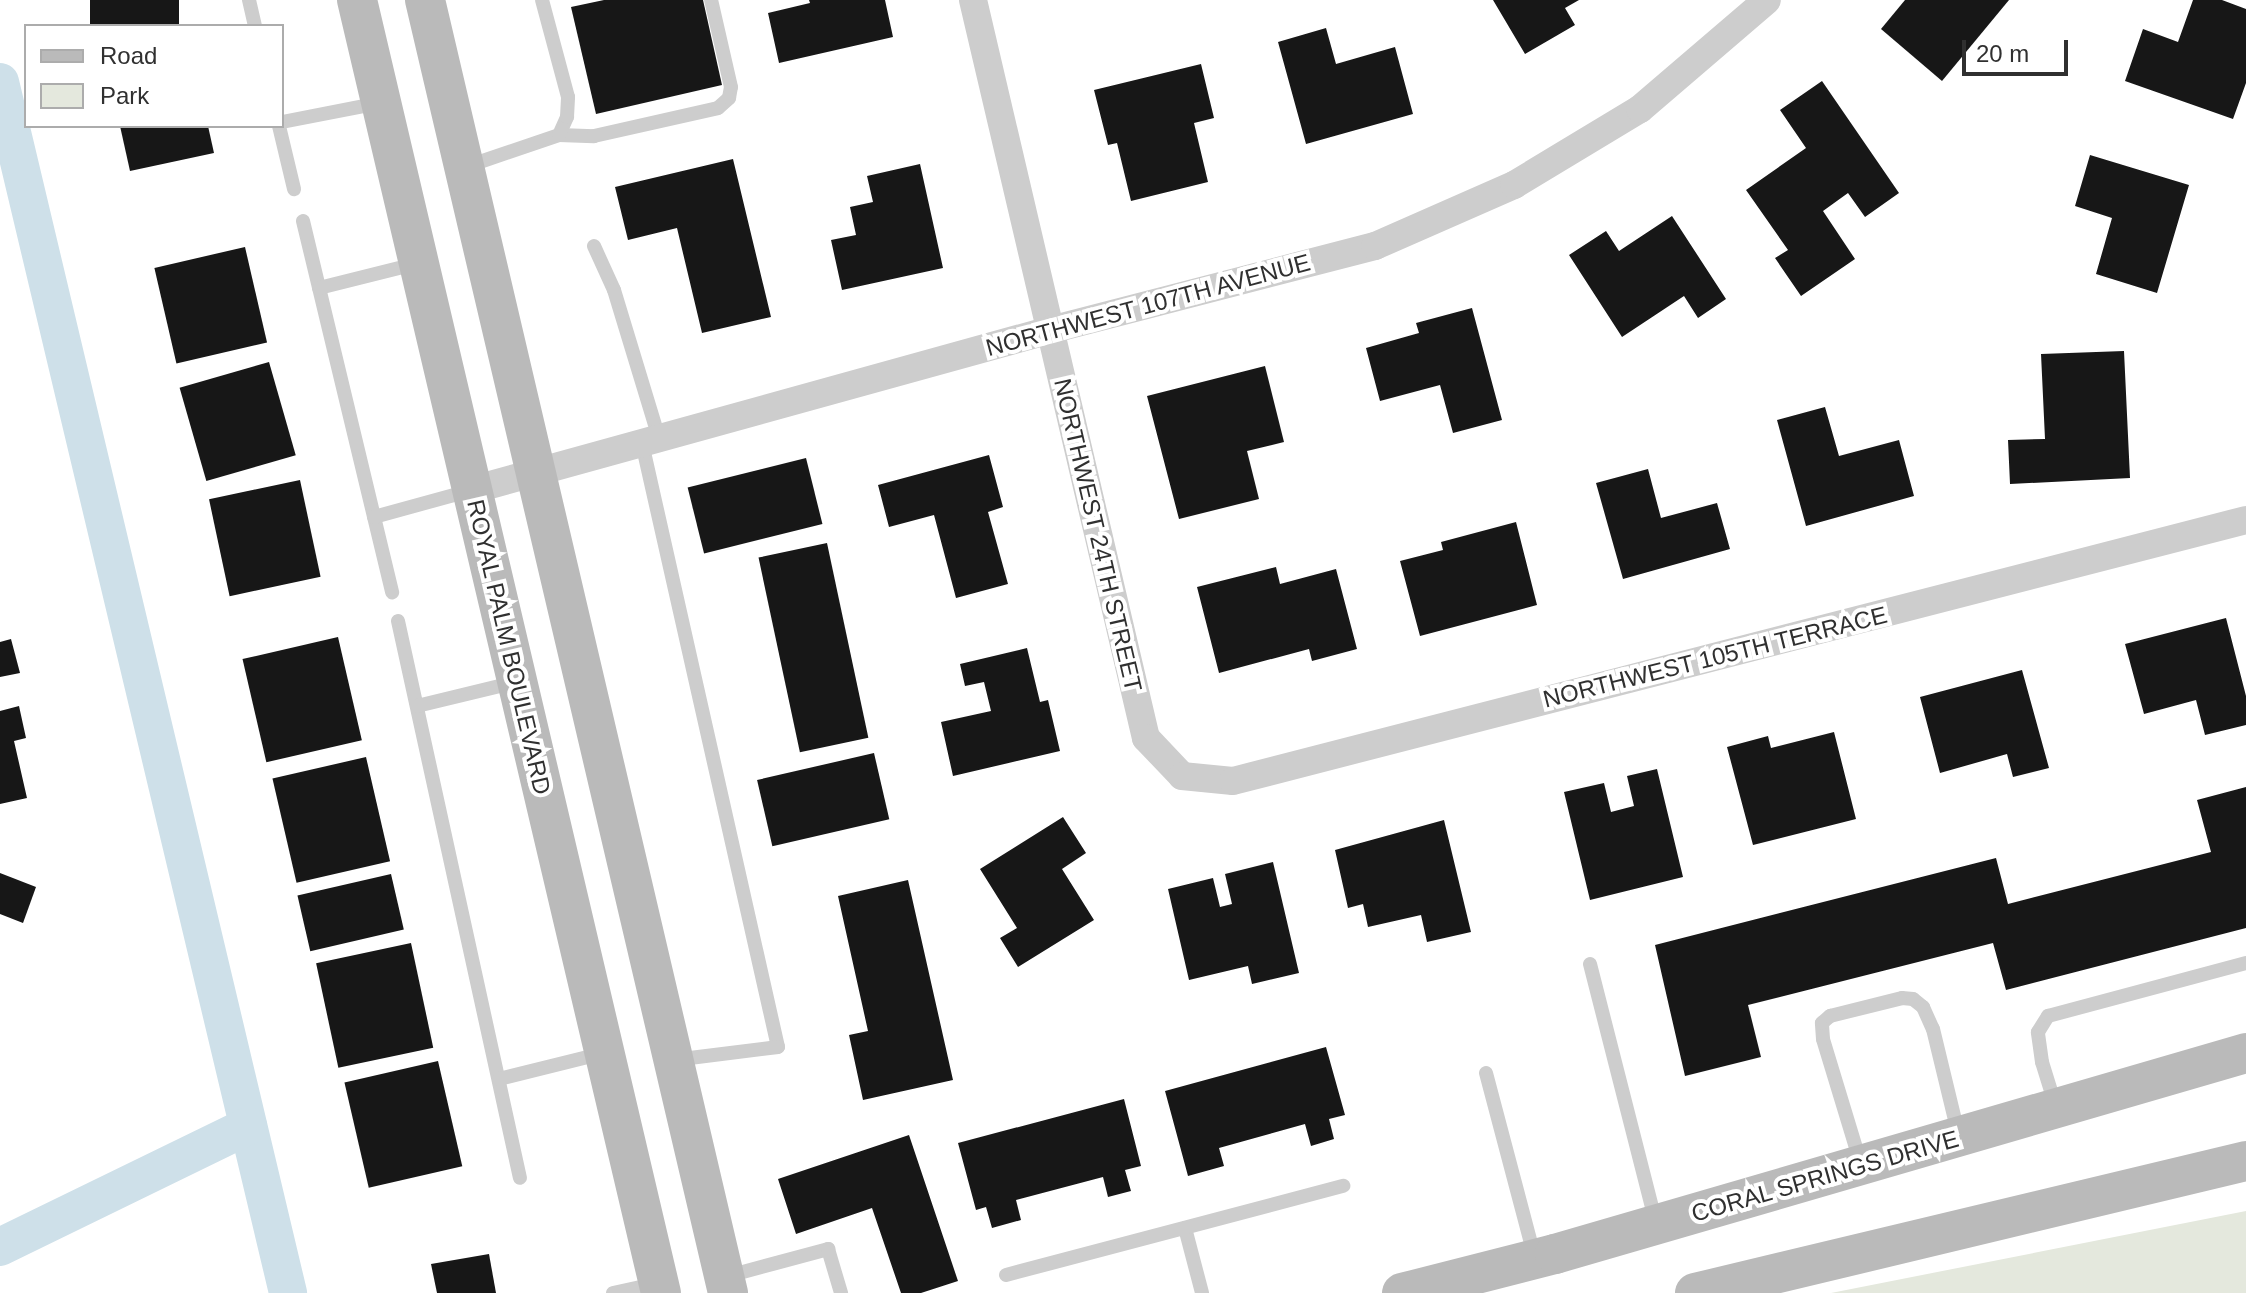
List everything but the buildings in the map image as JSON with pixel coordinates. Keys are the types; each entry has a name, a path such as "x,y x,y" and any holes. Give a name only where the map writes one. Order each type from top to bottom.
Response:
{"main road":[{"name":"ROYAL PALM BOULEVARD","path":"357,0 660,1288"},
{"path":"425,0 726,1285"},
{"name":"CORAL SPRINGS DRIVE","path":"1402,1293 1656,1225 2246,1053"},
{"path":"1695,1293 2246,1161"}],"street":[{"name":"NORTHWEST 24TH STREET","path":"973,0 1146,738 1182,776"},
{"name":"NORTHWEST 107TH AVENUE","path":"472,490 1050,330 1375,246 1514,185 1640,109 1767,0"},
{"name":"NORTHWEST 105TH TERRACE","path":"1182,776 1233,781 2246,520"}],"lane":[{"path":"249,0 255,24"},
{"path":"542,0 568,97 567,117 559,135"},
{"path":"463,168 559,135 594,136 718,108 729,98 731,87 711,0"},
{"path":"284,123 381,103"},
{"path":"282,128 294,189"},
{"path":"303,221 392,592"},
{"path":"594,246 614,290 650,440 778,1047 673,1060"},
{"path":"319,288 418,263"},
{"path":"374,517 472,490"},
{"path":"398,621 520,1178"},
{"path":"417,706 517,682"},
{"path":"2056,1108 2042,1062 2038,1032 2048,1016 2246,963"},
{"path":"1590,964 1656,1225"},
{"path":"1861,1165 1823,1039 1822,1023 1830,1016 1902,998 1913,999 1923,1007 1933,1029 1959,1136"},
{"path":"499,1079 605,1053"},
{"path":"1486,1073 1535,1259"},
{"path":"1006,1275 1343,1186"},
{"path":"1185,1228 1202,1293"},
{"path":"726,1285 828,1249 841,1293"},
{"path":"613,1293 660,1288"}],"green space":[{"path":"2246,1211 2246,1293 1831,1293"}],"waterway":[{"path":"0,82 288,1293"},
{"path":"0,1247 248,1126"}]}
